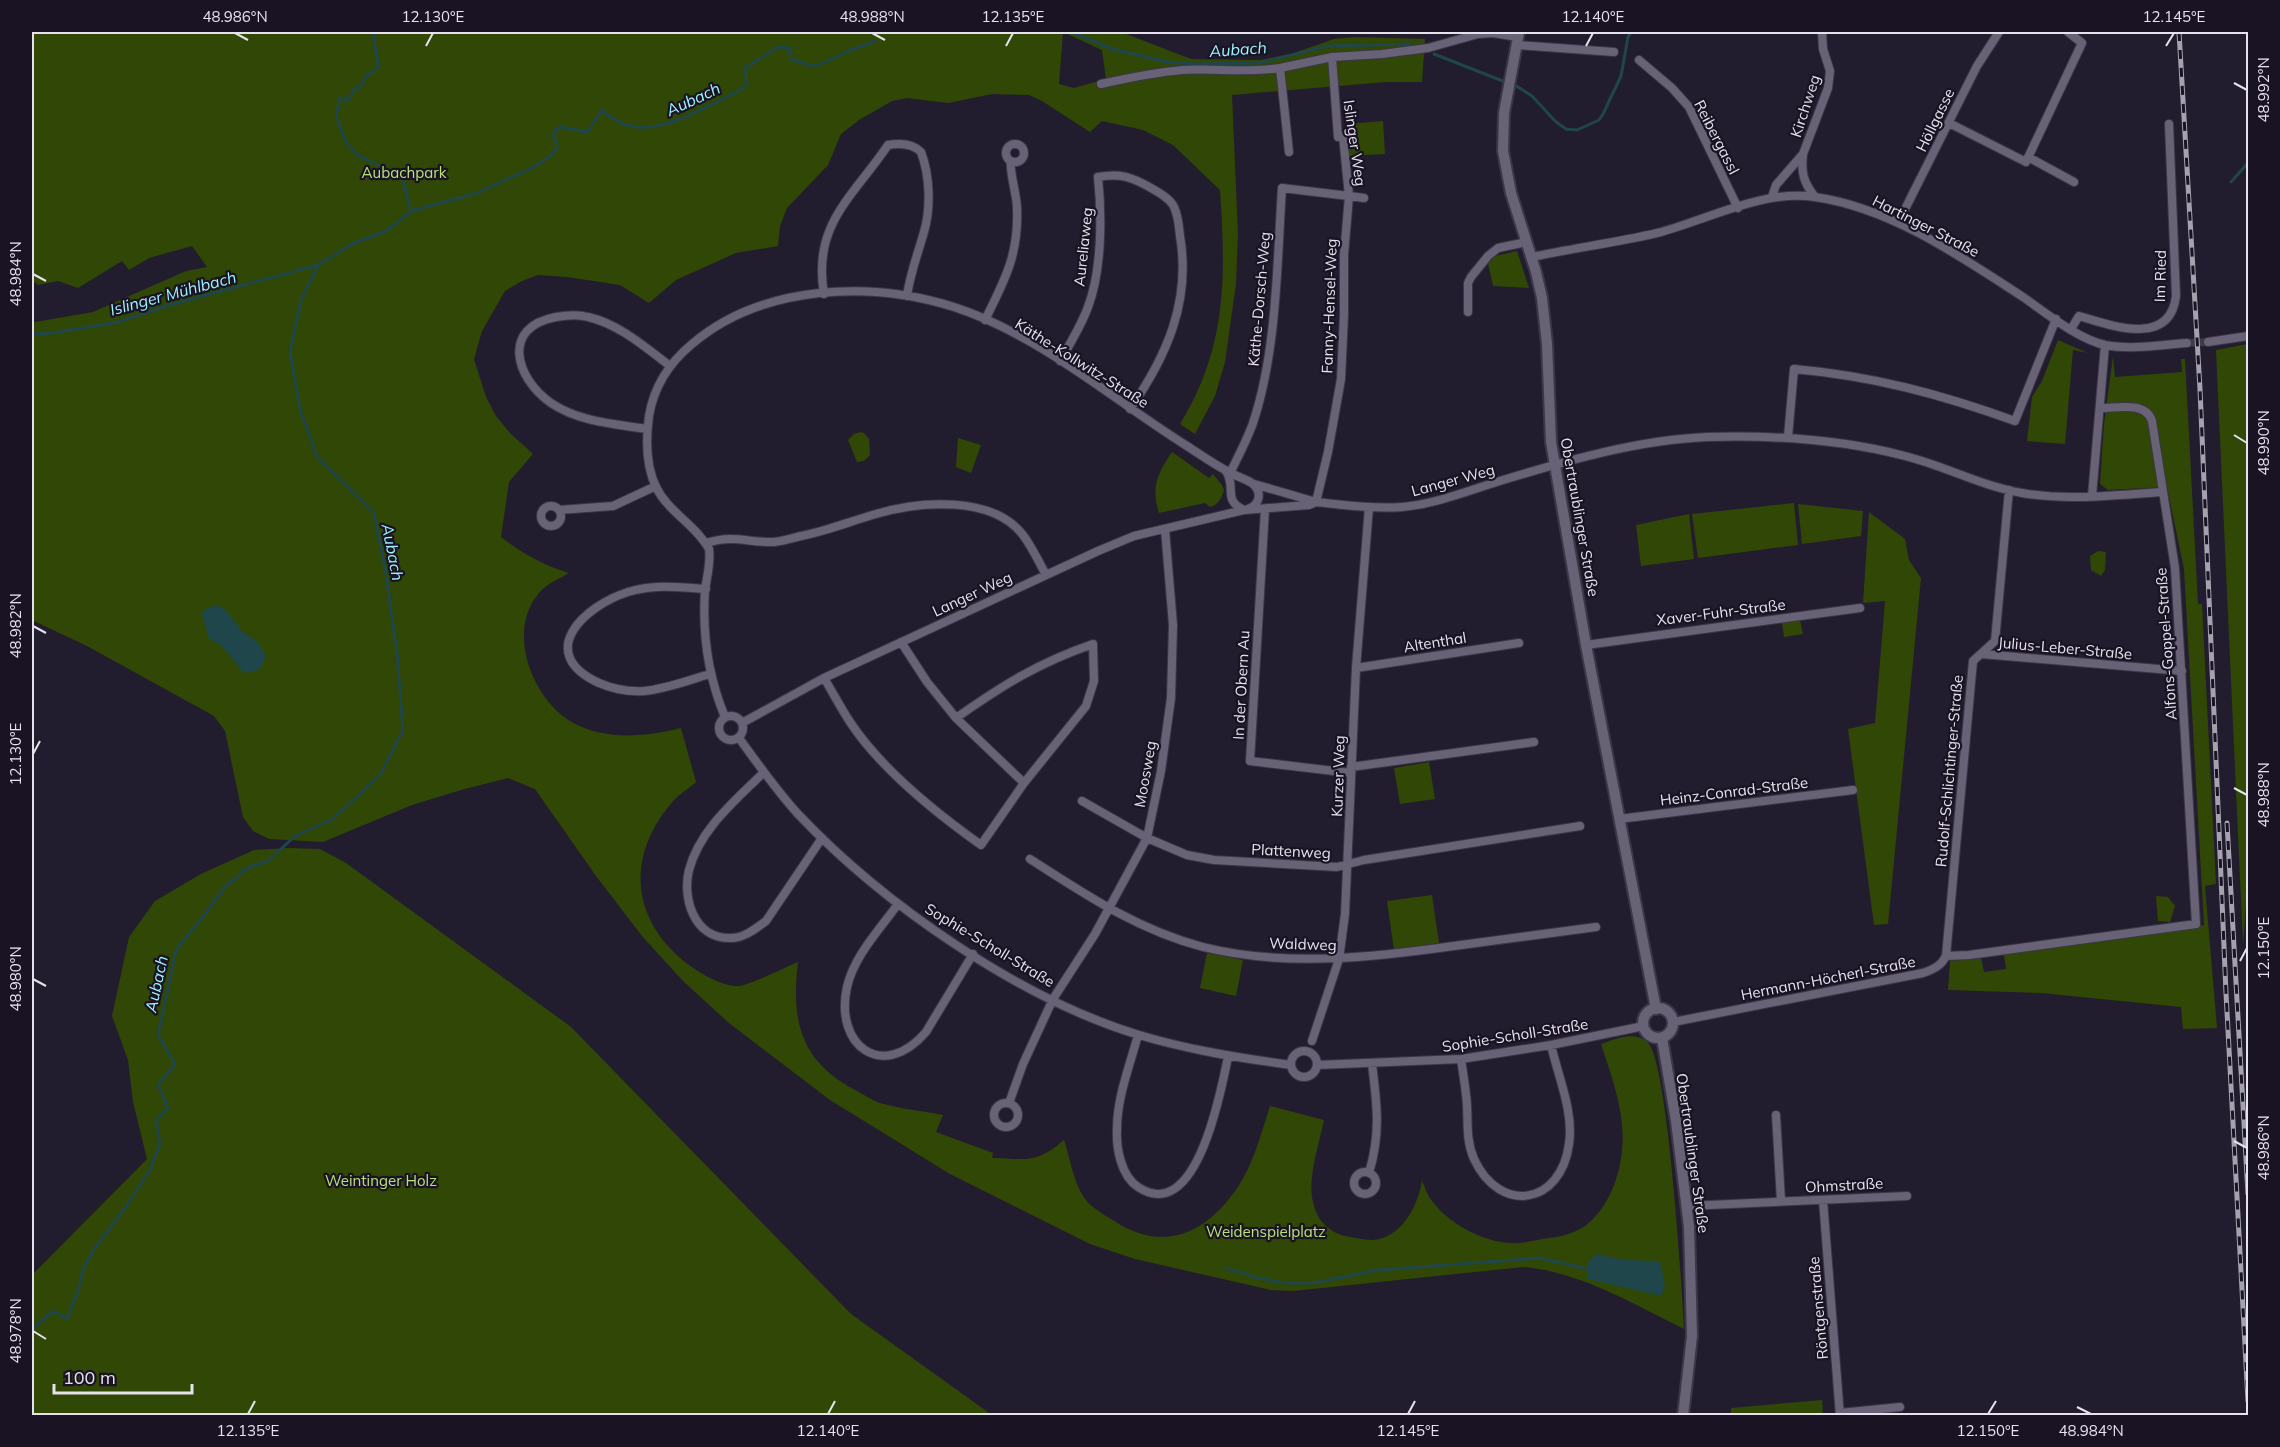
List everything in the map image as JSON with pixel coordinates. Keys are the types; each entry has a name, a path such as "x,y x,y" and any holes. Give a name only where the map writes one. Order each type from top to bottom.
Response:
{"street":[{"name":"Kirchweg","path":"1815,197 1803,180 1801,170 1803,154 1829,80 1830,71 1823,49 1822,32"},
{"name":"Höllgasse","path":"1898,224 1977,66 1999,32"},
{"path":"1949,123 2026,162 2082,43 2068,32"},
{"path":"1101,84 1141,75 1185,70 1250,71 1280,68 1332,57 1428,48 1478,34 1493,33 1614,52"},
{"name":"Obertraublinger Straße","path":"1517,38 1504,113 1503,151 1511,193 1542,298 1547,344 1549,422 1555,465 1586,645 1656,1009"},
{"name":"Islinger Weg","path":"1332,57 1338,137 1343,136 1349,196"},
{"name":"Reibergassl","path":"1639,60 1672,88 1689,107 1738,208"},
{"path":"1280,68 1289,152"},
{"name":"Im Ried","path":"2070,329 2079,316 2123,328 2145,328 2161,323 2172,311 2176,296 2169,124"},
{"path":"824,294 821,277 823,246 833,219 888,145 896,144 913,147 921,152 928,180 927,222 907,296"},
{"name":"Kirchweg","path":"1772,196 1776,185 1803,154"},
{"path":"2028,157 2074,182"},
{"path":"985,320 1014,256 1018,231 1016,188 1010,167 1011,162"},
{"name":"Aureliaweg","path":"1060,361 1078,330 1091,295 1101,223 1098,177 1112,175 1136,178 1173,204 1182,246 1182,270 1178,313 1172,333 1130,408"},
{"name":"Käthe-Dorsch-Weg","path":"1228,472 1253,425 1266,371 1274,306 1282,188 1349,196"},
{"path":"1349,196 1364,198"},
{"name":"Fanny-Hensel-Weg","path":"1316,502 1328,452 1341,379 1344,255 1349,196"},
{"name":"Hartinger Straße","path":"1532,258 1688,225 1772,196 1815,197 1843,202 1898,224 1959,256 2070,329 2105,345 2187,343"},
{"path":"1468,312 1468,283 1482,263 1498,248 1527,242"},
{"name":"Käthe-Kollwitz-Straße","path":"706,543 665,501 656,486 650,464 647,429 651,403 658,384 670,366 709,329 734,316 777,300 824,294 878,292 907,296 956,308 985,320 1060,361 1228,472 1251,483 1316,502"},
{"path":"647,429 580,417 551,403 525,376 519,355 521,344 527,332 543,320 569,315 586,316 600,320 628,335 670,366"},
{"path":"1788,437 1794,369 1850,375 1914,388 2015,421 2056,319"},
{"path":"2208,342 2248,336"},
{"path":"2092,496 2105,345"},
{"name":"Alfons-Goppel-Straße","path":"1946,956 1970,955 2196,924 2175,568 2150,416 2138,408 2101,408"},
{"name":"Langer Weg","path":"742,723 825,678 1134,536 1246,509 1309,505 1316,502 1369,507 1404,507 1555,465 1627,448 1705,437 1788,437 1830,441 1905,456 2009,490 2065,497 2162,492"},
{"path":"1223,515 1231,500 1231,478 1228,472"},
{"path":"1231,500 1235,506 1246,509 1253,507 1258,499 1258,489 1251,483 1240,482 1232,489"},
{"path":"559,510 613,506 656,486"},
{"name":"Rudolf-Schlichtinger-Straße","path":"1946,956 1973,661 1995,641 2009,490"},
{"path":"739,738 743,731 742,723 737,717 725,717 710,674 705,642 705,589 710,556 706,543 730,537 774,542 828,531 888,511 923,505 962,505 988,511 1015,526 1023,535 1046,575"},
{"name":"Kurzer Weg","path":"1312,1041 1339,959 1345,914 1356,668 1369,507"},
{"name":"In der Obern Au","path":"1265,509 1250,761 1351,770 1534,742"},
{"name":"Moosweg","path":"1009,1102 1023,1064 1053,999 1109,910 1147,838 1161,771 1171,698 1173,625 1165,529"},
{"path":"705,589 652,587 610,599 597,605 578,621 568,641 568,651 571,661 582,674 605,686 617,689 643,691 710,674"},
{"name":"Xaver-Fuhr-Straße","path":"1586,645 1860,608"},
{"path":"901,642 927,682 956,718 1024,783"},
{"name":"Altenthal","path":"1356,668 1519,643"},
{"path":"825,678 850,723 883,761 926,803 981,845 1024,783 1086,706 1094,681 1093,644 1058,656 1029,670 956,718"},
{"name":"Julius-Leber-Straße","path":"1982,654 2182,671"},
{"name":"Sophie-Scholl-Straße","path":"725,717 719,726 721,736 728,741 739,738 796,812 822,838 898,904 1012,978 1053,999 1138,1035 1228,1057 1291,1065"},
{"path":"764,772 721,815 696,851 689,870 686,892 690,910 695,919 706,931 728,939 753,931 766,921 822,838"},
{"name":"Heinz-Conrad-Straße","path":"1619,819 1853,790"},
{"name":"Plattenweg","path":"1082,801 1147,838 1186,855 1215,860 1337,867 1580,825"},
{"name":"Waldweg","path":"1030,859 1109,910 1170,936 1203,947 1238,954 1339,959 1413,953 1596,927"},
{"path":"898,904 855,965 848,985 845,1004 847,1024 863,1050 875,1055 890,1055 916,1043 926,1032 973,954"},
{"name":"Hermann-Höcherl-Straße","path":"1673,1022 1923,973 1934,970 1946,956"},
{"path":"1656,1009 1667,1012 1673,1022 1668,1035 1662,1038 1650,1036 1644,1026 1646,1015 1656,1009"},
{"name":"Sophie-Scholl-Straße","path":"1317,1065 1461,1059 1551,1045 1644,1026"},
{"path":"1138,1035 1119,1106 1117,1129 1119,1155 1126,1173 1133,1184 1150,1193 1161,1194 1180,1184 1202,1152 1214,1119 1228,1057"},
{"name":"Obertraublinger Straße","path":"1662,1038 1677,1121 1687,1206 1692,1336 1683,1416"},
{"path":"1461,1059 1469,1139 1474,1158 1482,1172 1500,1190 1524,1196 1538,1193 1557,1180 1570,1142 1568,1114 1551,1045"},
{"name":"Sophie-Scholl-Straße","path":"1304,1051 1312,1054 1317,1065 1311,1075 1304,1077 1294,1072 1291,1065 1296,1053 1304,1051"},
{"path":"1369,1173 1378,1139 1379,1119 1372,1064"},
{"path":"1776,1115 1781,1201"},
{"name":"Ohmstraße","path":"1687,1206 1907,1196"},
{"name":"Röntgenstraße","path":"1823,1200 1840,1414 1900,1407"}],"green space":[{"path":"32,32 1063,32 1121,32 1191,59 1260,60 1291,54 1334,39 1355,37 1425,39 1422,82 1386,82 1232,95 1238,234 1236,284 1225,362 1215,396 1195,434 1180,424 1207,367 1220,311 1223,252 1220,190 1173,145 1143,130 1102,121 1090,132 1029,95 992,94 948,103 907,98 892,101 859,120 841,134 828,165 787,208 780,226 778,246 736,253 676,280 649,303 620,285 567,277 538,275 505,291 482,331 474,359 486,397 496,416 510,433 533,454 509,482 501,537 534,558 569,573 549,584 539,593 529,608 525,626 524,644 528,663 544,697 556,710 570,721 597,732 639,735 681,728 696,782 669,806 655,826 646,847 641,867 641,888 645,908 654,927 667,945 685,962 703,974 733,986 744,985 798,962 796,1002 803,1037 822,1066 836,1079 880,1103 943,1115 936,1132 993,1153 992,1158 1038,1157 1064,1140 1077,1183 1086,1200 1111,1219 1130,1230 1148,1236 1165,1237 1181,1234 1197,1227 1225,1204 1238,1187 1248,1168 1270,1106 1324,1120 1314,1161 1312,1193 1315,1209 1321,1221 1336,1233 1373,1240 1392,1233 1407,1219 1417,1200 1422,1181 1432,1201 1457,1224 1489,1239 1518,1243 1575,1232 1593,1219 1606,1202 1621,1160 1623,1137 1617,1096 1601,1044 1625,1037 1638,1037 1648,1043 1655,1059 1662,1090 1673,1178 1684,1329 1606,1290 1544,1270 1523,1267 1293,1291 1271,1290 1135,1259 1090,1244 950,1174 830,1100 729,1023 683,981 642,936 596,876 535,789 508,778 412,805 323,842 269,839 253,831 243,817 225,731 214,716 87,646 32,620 32,320 35,322 93,312 186,271 207,267 192,246 149,258 129,270 122,261 78,288 58,281 38,285 32,280","holes":["1063,32 1102,50 1106,79 1074,88 1059,84"]},
{"path":"1383,121 1385,154 1349,156 1347,124"},
{"path":"1517,251 1529,288 1493,286 1488,263 1495,256"},
{"path":"2058,340 2088,353 2073,350 2065,444 2027,441 2032,397 2042,381"},
{"path":"2248,344 2248,875 2243,944 2216,350"},
{"path":"2113,356 2115,377 2182,372 2181,359 2185,359 2198,604 2202,604 2216,884 2205,886 2217,1028 2183,1029 2181,1007 2041,993 1948,990 1950,961 1981,958 1984,972 2006,969 2004,955 2204,925 2184,569 2167,487 2108,490 2100,484 2104,424"},
{"path":"861,432 869,439 870,455 864,461 857,462 848,440 854,434"},
{"path":"958,438 981,445 971,473 956,467"},
{"path":"1172,452 1209,478 1213,474 1224,490 1217,503 1210,507 1205,503 1159,513 1156,496 1157,481"},
{"path":"1794,503 1798,545 1698,558 1692,514"},
{"path":"1798,504 1863,511 1861,536 1802,544"},
{"path":"1869,512 1905,539 1909,560 1921,578 1888,924 1874,925 1848,729 1875,723 1885,601 1863,603"},
{"path":"1689,514 1694,559 1641,566 1636,525"},
{"path":"2098,551 2106,552 2105,570 2101,576 2091,570 2090,556"},
{"path":"1800,620 1803,634 1784,637 1782,623"},
{"path":"1429,762 1435,799 1400,804 1394,768"},
{"name":"Weintinger Holz","path":"320,849 346,863 571,1027 851,1314 992,1415 32,1415 32,1275 147,1159 133,1102 128,1060 112,1016 129,937 155,901 201,874 254,850"},
{"path":"1432,895 1439,943 1394,950 1387,901"},
{"path":"2156,896 2168,897 2175,906 2170,922 2158,921"},
{"path":"1207,953 1243,960 1236,996 1200,988"},
{"path":"1822,1400 1823,1415 1731,1415 1731,1408"}],"shaded area":[{"path":"217,605 225,609 242,631 258,642 266,657 259,670 244,673 220,644 209,639 202,614 203,610"},
{"path":"1596,1254 1624,1260 1660,1261 1665,1286 1661,1296 1588,1279 1587,1263"}],"waterway":[{"path":"373,32 378,65 376,70 366,76 361,86 354,90 348,100 340,98 336,117 347,144 359,156 396,174 403,180 411,210"},
{"name":"Aubach","path":"1072,32 1112,49 1168,62 1192,64 1259,63 1328,46 1410,44"},
{"name":"Aubach","path":"1434,54 1518,87 1532,96 1555,121 1566,129 1577,130 1599,120 1603,114 1621,76 1628,37 1631,32"},
{"name":"Aubach","path":"2138,32 2155,32"},
{"name":"Aubach","path":"32,1329 53,1311 67,1319 79,1288 83,1269 94,1249 150,1170 160,1143 156,1121 168,1108 158,1085 175,1064 158,1035 176,950 224,888 247,868 268,861 295,836 333,819 380,775 403,730 397,653 386,574 374,513 317,457 300,409 290,352 301,300 318,265 352,244 388,230 411,211 477,193 534,167 553,154 557,147 553,133 560,127 587,132 602,110 626,125 657,126 687,116 741,90 747,82 745,68 778,47 789,48 791,59 809,65 819,65 875,41"},
{"path":"2231,182 2247,164 2248,158"},
{"name":"Islinger Mühlbach","path":"32,334 118,322 166,306 318,265"},
{"path":"1226,1268 1258,1278 1285,1283 1312,1283 1379,1270 1540,1258 1588,1269"}],"tunnel":[{"path":"2187,343 2208,342"}],"railway":[{"path":"2179,32 2200,389 2226,993 2248,1401"},
{"path":"2227,823 2248,1194"}],"park label":[{"name":"Aubachpark","path":"404,172"},
{"name":"Weidenspielplatz","path":"1266,1231"}]}
